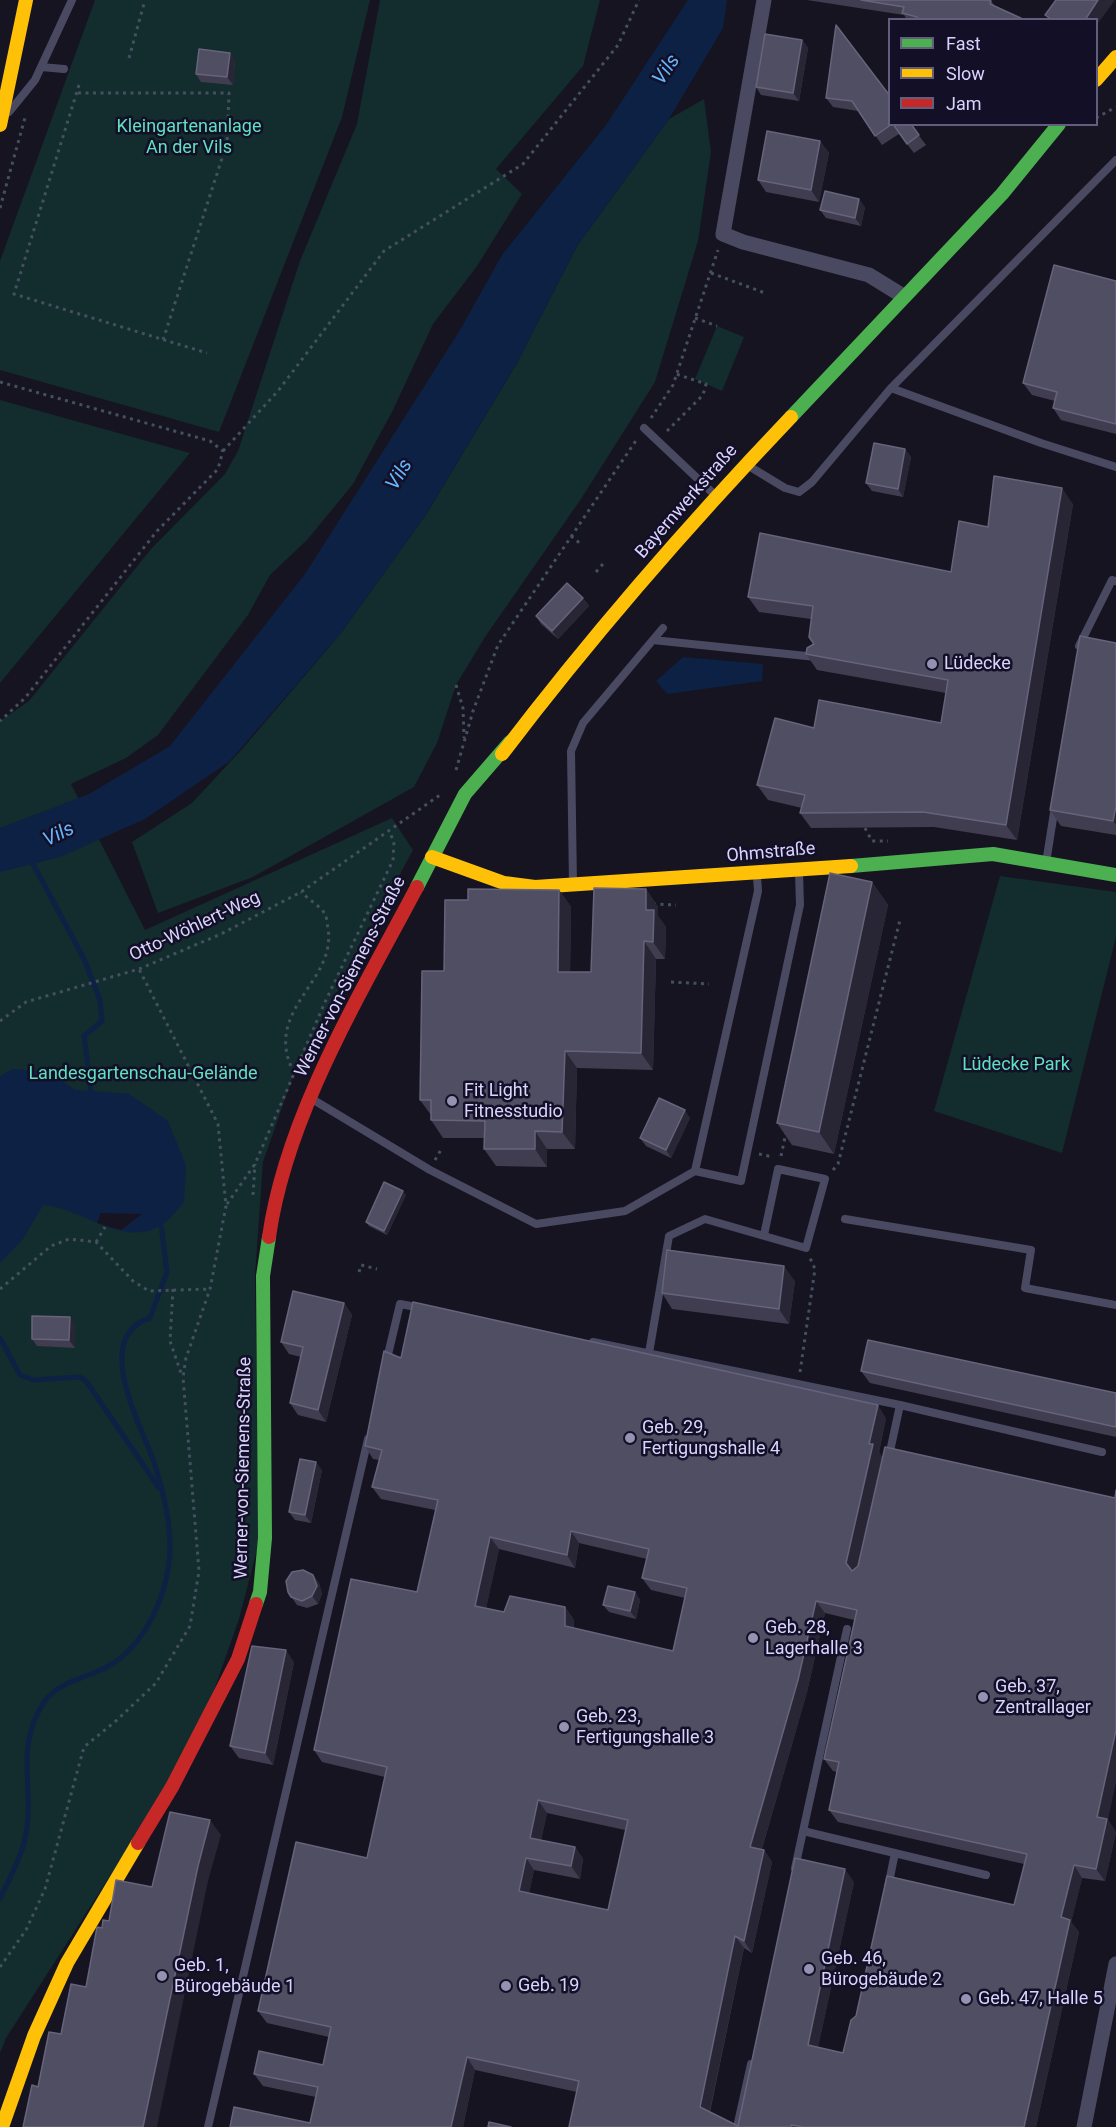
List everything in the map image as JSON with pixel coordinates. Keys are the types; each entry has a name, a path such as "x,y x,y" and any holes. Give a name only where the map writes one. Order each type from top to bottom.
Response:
{"street":[{"path":"0,124 26,0"},
{"path":"764,0 723,234 743,242 868,275 903,296"},
{"path":"1098,78 1115,58"},
{"name":"Bayernwerkstraße","path":"432,857 446,832 456,806 480,770 510,742 549,692 746,464 1002,194 1057,126"},
{"name":"Ohmstraße","path":"432,857 504,883 535,887 757,874 993,854 1116,875"},
{"name":"Werner-von-Siemens-Straße","path":"3,2127 34,2036 67,1964 177,1777 238,1659 260,1592 265,1538 263,1276 274,1200 287,1155 311,1098 354,1005 432,857"},
{"path":"1084,2127 1116,1964"}],"lane":[{"path":"0,124 35,80 72,0"},
{"path":"41,67 64,69"},
{"path":"746,464 785,488 799,492 812,482 891,388 1116,160"},
{"path":"891,388 1041,443 1116,467"},
{"path":"644,428 717,497"},
{"path":"1077,659 1078,647 1112,580 1116,580"},
{"path":"573,886 571,751 583,723 663,628"},
{"path":"653,640 819,658"},
{"path":"1046,864 1056,796"},
{"path":"311,1098 430,1170 536,1224 625,1211 694,1171 741,1181 800,905 799,869"},
{"path":"694,1171 758,891 757,874"},
{"path":"649,1353 669,1236 705,1219 806,1248 825,1179 778,1169 764,1235"},
{"path":"845,1219 1031,1250 1025,1288 1116,1305"},
{"path":"383,1373 399,1304 434,1311"},
{"path":"581,1340 900,1404 1102,1452"},
{"path":"887,1462 900,1404"},
{"path":"208,2127 370,1431"},
{"path":"793,1877 847,1629"},
{"path":"803,1832 986,1875"},
{"path":"885,1899 895,1853"},
{"path":"737,2127 752,2059"}],"path":[{"path":"129,58 145,0"},
{"path":"0,721 25,698 157,531 218,469 223,451 278,391 384,251 523,164 618,45 639,0"},
{"path":"80,85 14,294 207,353"},
{"path":"78,93 229,93 227,143 164,340"},
{"path":"1098,117 1116,107"},
{"path":"0,208 26,113"},
{"path":"458,767 473,711 498,645 673,385 723,234"},
{"path":"711,273 765,293"},
{"path":"695,318 717,326"},
{"path":"656,440 690,410 703,395 706,384 676,374"},
{"path":"0,382 210,441 223,451"},
{"path":"571,536 582,545"},
{"path":"596,572 603,564"},
{"path":"456,685 464,708 464,742"},
{"name":"Otto-Wöhlert-Weg","path":"0,1021 26,1002 108,980 221,934 301,892 438,798"},
{"path":"226,1206 255,1164 324,1002 393,860 394,842 389,831"},
{"path":"294,1073 285,1057 285,1036 296,1003 319,970 330,942 326,915 301,892"},
{"path":"644,904 676,905"},
{"path":"825,1179 838,1164 900,920"},
{"path":"0,1967 26,1930 45,1889 84,1747 156,1683 190,1626 199,1571 183,1377 186,1358 210,1289 226,1206 218,1124 139,969"},
{"path":"671,982 709,984"},
{"path":"747,1152 780,1158 787,1124"},
{"path":"253,1198 255,1164"},
{"path":"96,1242 105,1227"},
{"path":"0,1289 51,1246 69,1239 96,1242 143,1289 156,1291 210,1289"},
{"path":"801,1363 815,1269 806,1248"},
{"path":"359,1272 361,1265 377,1269"},
{"path":"171,1289 170,1341 183,1377"}],"green space":[{"name":"Kleingartenanlage An der Vils","path":"95,0 370,0 342,117 219,432 0,370 0,261"},
{"name":"Landesgartenschau-Gelände","path":"380,0 600,0 583,66 496,169 522,194 477,266 433,324 393,410 353,484 307,540 270,575 248,615 158,735 126,758 71,784 145,930 392,818 413,850 294,1073 263,1162 255,1276 259,1542 239,1619 212,1696 171,1781 6,2038 0,2053 0,721 29,701 151,549 225,474 238,451 300,261 357,124"},
{"path":"704,99 711,152 698,241 655,382 581,499 485,637 456,685 437,743 414,787 253,877 158,913 132,842 192,803 243,748 341,633 427,513 517,363 577,246 669,119"},
{"path":"717,326 744,337 722,391 695,379"},
{"path":"0,400 190,453 0,683"},
{"name":"Lüdecke Park","path":"1000,876 1116,892 1116,937 1062,1153 934,1111"}],"water":[{"name":"Vils","path":"688,0 727,0 723,28 669,119 577,246 517,363 427,513 341,633 230,761 145,819 60,857 0,872 0,828 89,794 170,746 305,574 460,330 502,255 606,125"},
{"path":"683,657 763,664 762,681 667,694 656,681"},
{"path":"13,1069 47,1072 76,1090 129,1094 168,1121 186,1166 184,1202 160,1226 145,1231 131,1232 116,1230 72,1212 43,1205 23,1239 0,1263 0,1076"}],"pier":[{"path":"101,1213 142,1214 121,1230 97,1223"}],"building":[{"path":"861,0 988,0 991,1 990,4 1021,18 917,18 902,13 904,7"},
{"path":"1056,0 1098,0 1086,18 1049,18 1045,15"},
{"path":"836,25 888,93 889,126 875,136 852,101 826,98"},
{"path":"765,34 802,40 793,93 756,87"},
{"path":"199,49 230,53 227,77 196,74"},
{"path":"894,126 912,126 919,135 907,144"},
{"path":"767,131 820,141 811,190 758,180"},
{"path":"825,191 859,199 855,218 820,210"},
{"path":"1054,265 1116,281 1116,424 1053,408 1057,392 1023,383"},
{"path":"874,443 905,449 898,489 866,483"},
{"name":"Lüdecke","path":"994,476 1062,488 1006,825 923,812 800,813 805,795 757,785 775,718 814,728 819,700 941,723 948,680 806,654 807,648 814,644 809,637 813,606 748,597 760,533 951,572 959,521 988,527"},
{"path":"567,583 583,598 552,631 536,616"},
{"path":"1080,636 1116,643 1116,806 1113,821 1050,810"},
{"path":"830,873 872,882 819,1132 777,1123"},
{"path":"594,888 646,889 646,910 654,910 653,942 644,941 641,1053 565,1051 562,1132 535,1131 535,1149 484,1149 485,1121 431,1120 431,1100 420,1100 422,971 444,971 445,900 468,900 468,889 559,890 558,972 591,972"},
{"path":"659,1098 685,1110 666,1150 640,1138"},
{"path":"384,1182 403,1191 384,1231 366,1222"},
{"path":"667,1250 784,1266 779,1309 662,1293"},
{"path":"293,1291 344,1303 318,1410 290,1403 303,1347 281,1342"},
{"path":"413,1302 878,1405 869,1444 873,1444 846,1563 852,1571 858,1566 885,1447 1115,1498 1116,1490 1116,1730 1097,1817 1107,1819 1096,1869 1074,1865 1061,1917 1070,1920 1024,2127 804,2127 791,2125 791,2127 569,2127 579,2081 467,2057 451,2127 230,2127 234,2107 310,2123 318,2087 254,2074 259,2051 323,2065 331,2027 258,2011 296,1842 367,1858 387,1767 314,1750 351,1579 417,1592 438,1500 372,1487 382,1450 365,1446 384,1351 401,1358","holes":["571,1531 649,1549 642,1578 687,1588 673,1651 565,1626 565,1607 510,1596 504,1612 475,1606 490,1537 567,1555","816,1601 857,1610 824,1759 839,1762 829,1810 1027,1854 1014,1905 887,1876 856,2016 851,2020 843,2053 808,2045 845,1869 795,1858 738,2126 700,2107 735,1936 744,1941 764,1850 750,1847 798,1680","538,1800 628,1820 608,1910 519,1891 526,1858 571,1866 575,1847 530,1838"]},
{"path":"32,1316 70,1317 69,1340 32,1339"},
{"path":"868,1340 1116,1393 1116,1427 861,1371"},
{"path":"300,1459 316,1462 305,1515 289,1512"},
{"path":"303,1570 313,1575 317,1586 312,1596 302,1601 291,1597 286,1581 292,1572"},
{"path":"608,1586 635,1592 630,1611 603,1605"},
{"path":"252,1646 286,1650 265,1753 230,1746"},
{"path":"170,1812 210,1820 198,1866 143,2127 23,2127 32,2085 38,2087 49,2032 61,2034 71,1984 86,1987 97,1927 102,1928 103,1920 109,1921 116,1880 152,1887"},
{"path":"489,2122 511,2127 488,2127"}],"waterway":[{"path":"31,860 84,959 100,1000 102,1021 84,1036 91,1091"},
{"path":"0,1898 18,1861 25,1839 28,1821 27,1753 29,1737 44,1702 50,1695 73,1681 107,1667 134,1645 153,1615 165,1581 170,1547 165,1504 154,1462 131,1405 122,1362 124,1343 133,1328 150,1318 167,1272 161,1225"},
{"path":"0,1338 20,1375 33,1380 80,1377 86,1381 159,1488"}],"traffic: fast":[{"path":"791,417 1002,194 1057,126"},
{"path":"417,887 465,794 510,742"},
{"path":"851,866 993,854 1116,875"},
{"path":"256,1604 260,1592 265,1538 263,1276 269,1237"}],"traffic: slow":[{"path":"0,125 26,0"},
{"path":"1098,78 1116,57"},
{"path":"502,754 570,667 642,581 791,417"},
{"path":"432,857 504,883 535,887 851,866"},
{"path":"2,2127 34,2036 67,1963 138,1843"}],"traffic: jam":[{"path":"269,1237 278,1192 291,1146 308,1102 350,1013 417,887"},
{"path":"138,1843 172,1787 238,1659 256,1604"}],"place":[{"name":"Lüdecke","path":"932,664"},
{"name":"Fit Light Fitnesstudio","path":"452,1101"},
{"name":"Geb. 29, Fertigungshalle 4","path":"630,1438"},
{"name":"Geb. 28, Lagerhalle 3","path":"753,1638"},
{"name":"Geb. 37, Zentrallager","path":"983,1697"},
{"name":"Geb. 23, Fertigungshalle 3","path":"564,1727"},
{"name":"Geb. 46, Bürogebäude 2","path":"809,1969"},
{"name":"Geb. 1, Bürogebäude 1","path":"162,1976"},
{"name":"Geb. 19","path":"506,1986"},
{"name":"Geb. 47, Halle 5","path":"966,1999"}]}
